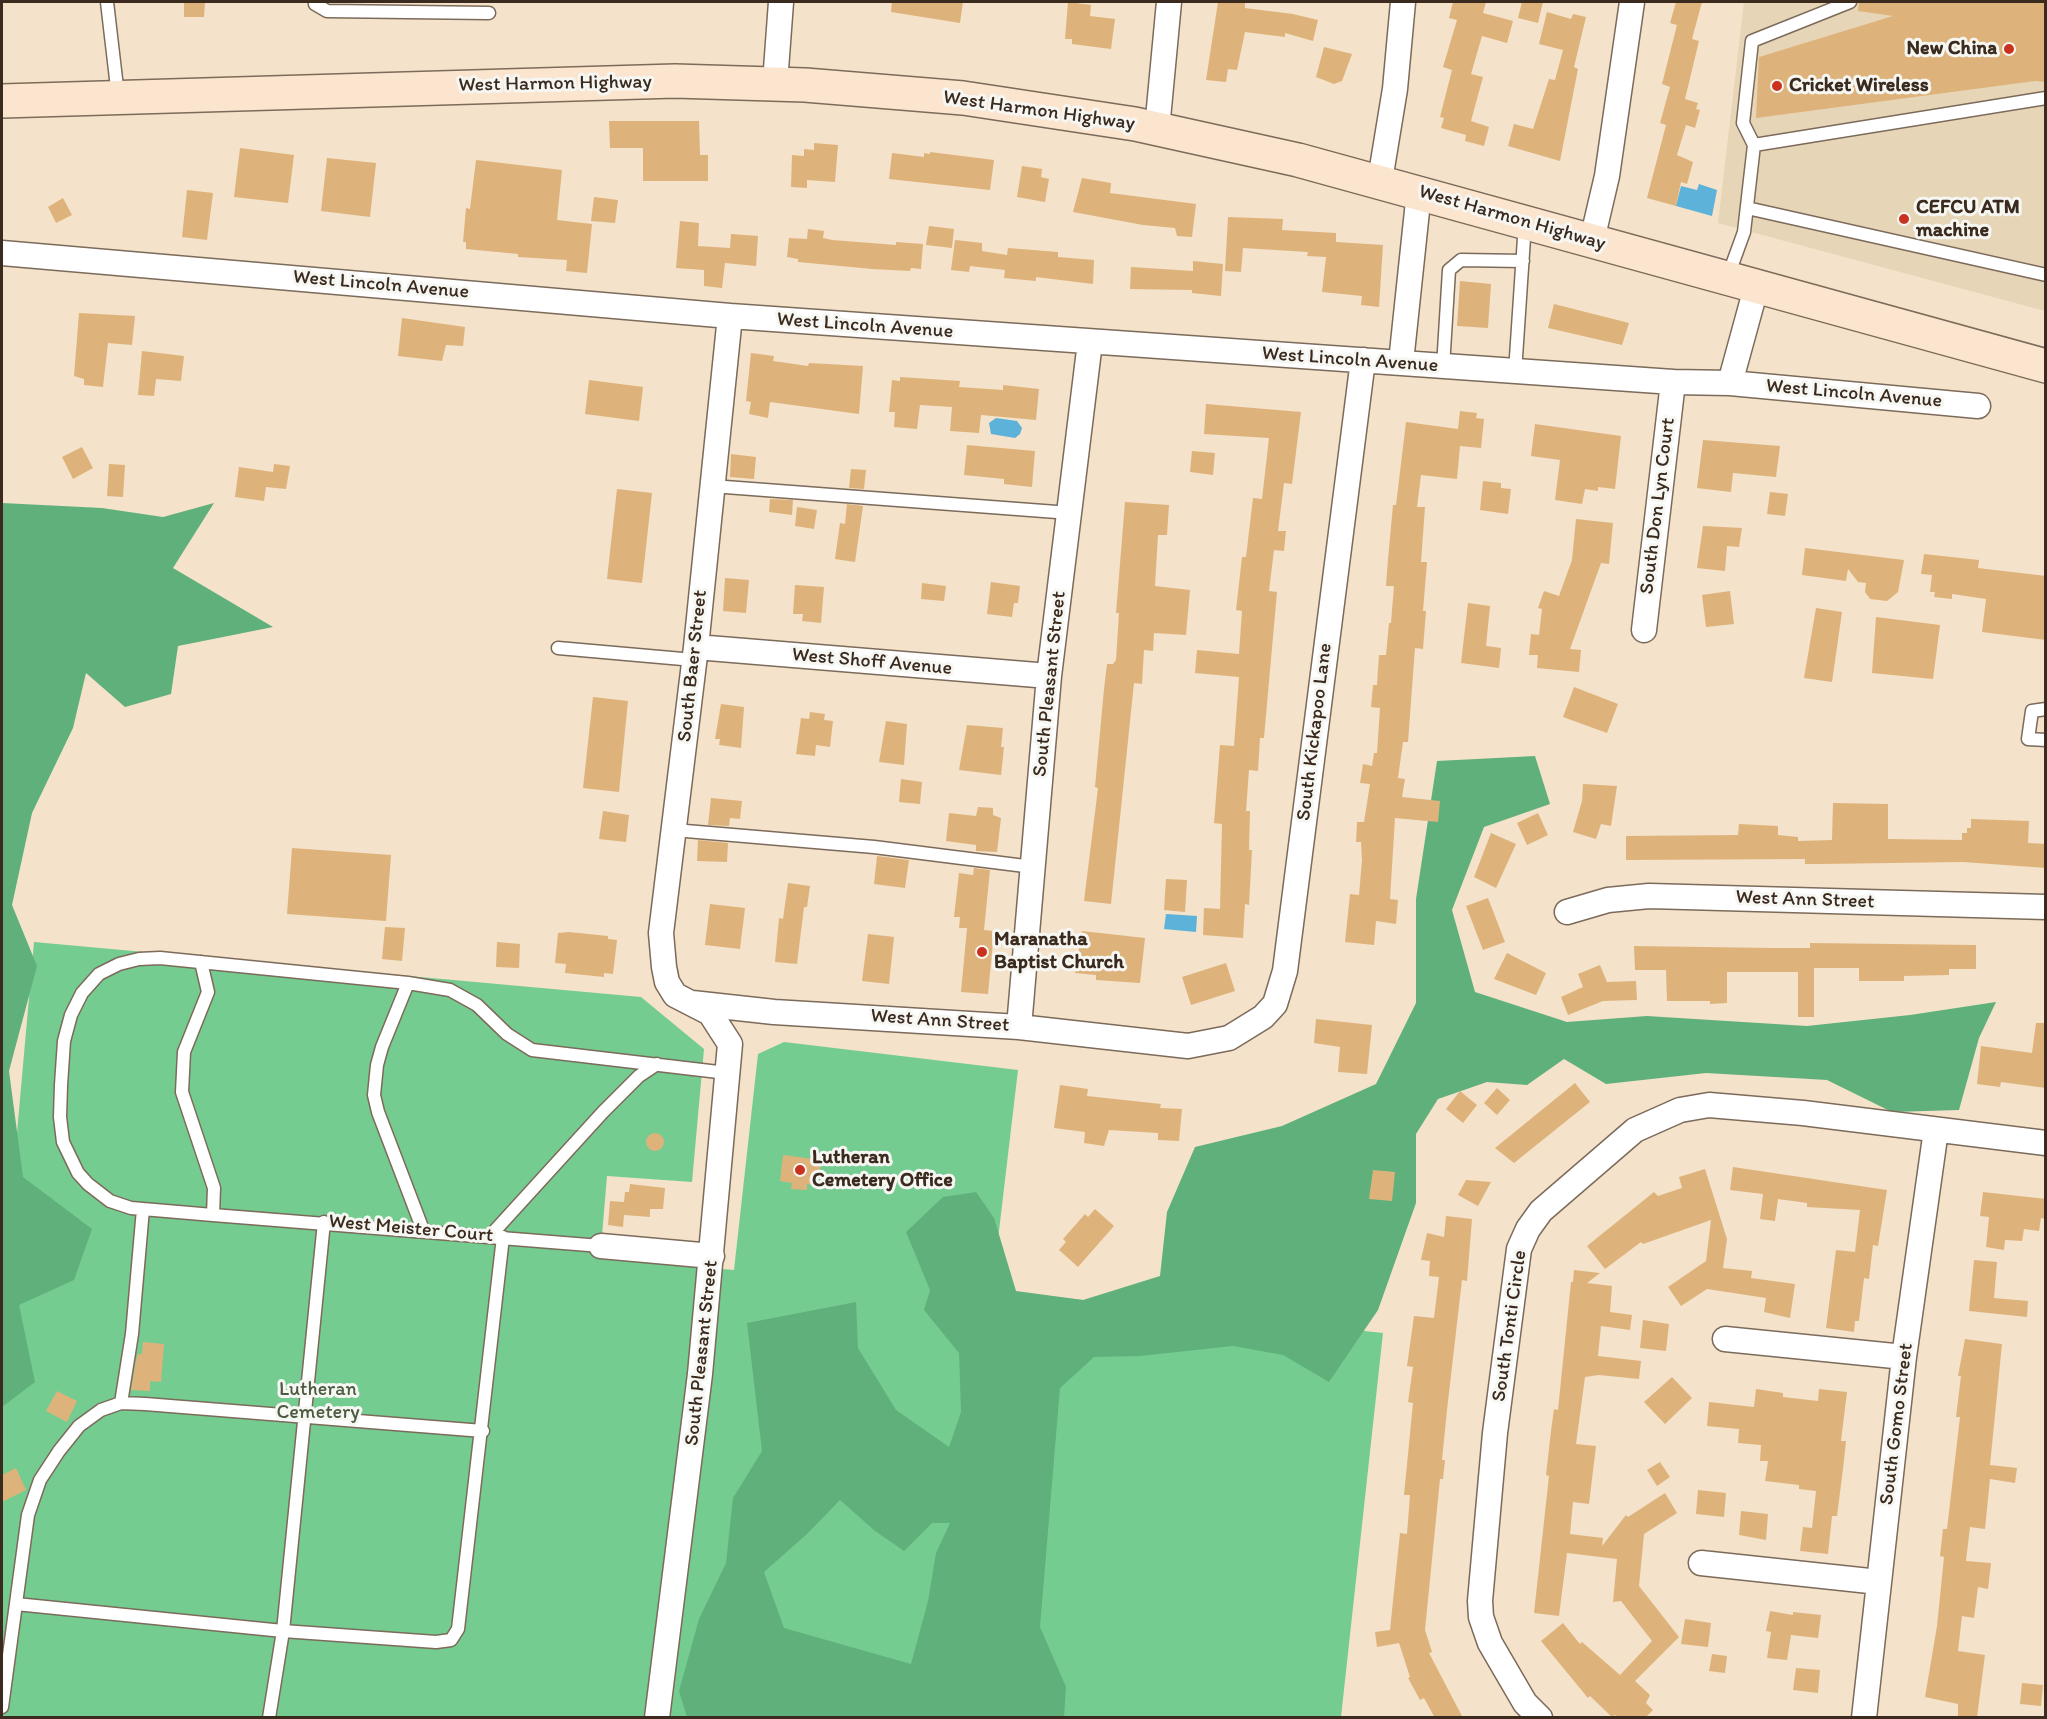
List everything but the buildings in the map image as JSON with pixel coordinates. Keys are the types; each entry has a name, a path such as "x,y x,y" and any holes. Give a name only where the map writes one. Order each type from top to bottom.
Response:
{"main road":[{"name":"West Harmon Highway","path":"2,101 621,82 775,83 963,98 1157,129 1380,180 1741,284 2046,366"}],"street":[{"path":"775,83 781,2"},
{"path":"1157,129 1169,2"},
{"path":"1380,180 1395,89 1402,2"},
{"path":"1592,240 1610,156 1632,2"},
{"path":"1401,362 1419,192"},
{"name":"West Lincoln Avenue","path":"2,253 730,316 1401,362 1515,372 1673,382 1730,383 1978,406"},
{"path":"1730,383 1741,284"},
{"name":"South Baer Street","path":"692,1003 675,995 667,982 661,933 695,653 730,316"},
{"name":"South Pleasant Street","path":"1019,1027 1049,676 1090,342"},
{"name":"South Kickapoo Lane","path":"1188,1046 1229,1038 1263,1017 1275,1004 1282,987 1363,360"},
{"name":"South Don Lyn Court","path":"1644,630 1673,382"},
{"name":"West Shoff Avenue","path":"695,653 1049,676"},
{"name":"West Ann Street","path":"1567,912 1608,900 1649,896 2046,907"},
{"path":"692,1003 710,1013 730,1044 740,1029 774,1012"},
{"name":"West Ann Street","path":"692,1003 774,1012 1019,1027 1188,1046"},
{"name":"South Pleasant Street","path":"657,1718 679,1551 712,1256 730,1044"},
{"name":"South Tonti Circle","path":"1540,1718 1525,1703 1490,1643 1481,1617 1480,1601 1495,1433 1519,1249 1528,1228 1540,1211 1635,1130 1680,1110 1709,1105 1736,1106 2046,1143"},
{"name":"South Gomo Street","path":"1864,1718 1904,1357 1936,1130"},
{"name":"West Meister Court","path":"601,1246 712,1256"},
{"path":"1725,1339 1904,1357"},
{"path":"1701,1563 1879,1582"}],"lane":[{"path":"107,2 118,97"},
{"path":"315,2 327,11 489,14"},
{"path":"1741,284 1744,232 1754,146 1743,123 1752,41 1850,2"},
{"path":"1754,146 2046,98"},
{"path":"1747,208 2046,275"},
{"path":"1515,372 1525,222"},
{"path":"1443,367 1449,270 1461,260 1522,261"},
{"path":"712,486 1070,513"},
{"path":"558,648 695,653"},
{"path":"2046,709 2032,711 2028,739 2046,740"},
{"path":"674,830 874,847 1033,867"},
{"name":"West Meister Court","path":"201,962 139,958 119,964 99,974 82,993 70,1015 63,1041 60,1117 63,1142 78,1173 110,1201 143,1209 601,1246"},
{"path":"213,1215 214,1188 182,1092 184,1052 208,992 201,962 408,983 450,990 464,996 507,1034 532,1050 727,1073"},
{"path":"408,983 382,1047 375,1073 374,1095 378,1112 423,1230"},
{"path":"490,1236 603,1112 639,1076 657,1065"},
{"path":"121,1403 132,1334 143,1209"},
{"path":"269,1718 283,1631 324,1222"},
{"path":"16,1604 283,1631 436,1642 451,1640 458,1629 483,1431 503,1237"},
{"path":"2,1707 28,1515 40,1480 79,1426 101,1410 121,1403 483,1431"}],"shaded area":[{"path":"1744,2 2045,2 2045,311 1718,223"}],"green space":[{"path":"2,503 102,508 163,517 214,503 173,568 273,627 178,646 171,694 125,707 86,673 73,728 32,813 12,905 37,966 9,1071 23,1177 92,1229 74,1280 19,1305 35,1382 2,1407"},
{"path":"1535,756 1550,804 1484,827 1452,910 1475,992 1567,1022 1647,1016 1807,1026 1910,1015 1996,1002 1979,1038 1959,1110 1892,1112 1827,1080 1706,1073 1606,1084 1564,1059 1527,1085 1487,1082 1438,1099 1416,1134 1416,1203 1378,1310 1329,1382 1283,1355 1233,1346 1140,1356 1094,1357 1060,1388 1040,1627 1066,1687 1064,1717 687,1717 679,1691 699,1619 726,1563 733,1498 762,1451 747,1323 856,1302 858,1348 896,1410 949,1447 961,1412 959,1353 924,1310 930,1290 906,1232 943,1197 976,1192 994,1218 1016,1291 1083,1300 1160,1276 1167,1212 1195,1147 1282,1126 1376,1084 1416,1003 1416,899 1437,761","holes":["840,1500 875,1531 904,1551 932,1523 950,1523 936,1553 928,1601 911,1664 784,1628 764,1572 807,1534"]},
{"name":"Lutheran Cemetery","path":"34,942 641,997 704,1049 692,1182 607,1176 600,1259 734,1270 758,1054 784,1042 1018,1070 992,1290 1383,1333 1341,1717 2,1717 2,1211 10,1211"}],"water":[{"path":"1699,184 1717,190 1712,216 1676,206 1681,186 1697,190"},
{"path":"996,418 1017,421 1022,428 1020,434 1015,438 991,434 989,423"},
{"path":"1166,914 1197,916 1196,932 1164,929"}],"place":[{"name":"New China","path":"2009,49"},
{"name":"Cricket Wireless","path":"1777,86"},
{"name":"CEFCU ATM machine","path":"1904,219"},
{"name":"Maranatha Baptist Church","path":"982,952"},
{"name":"Lutheran Cemetery Office","path":"800,1170"}]}
